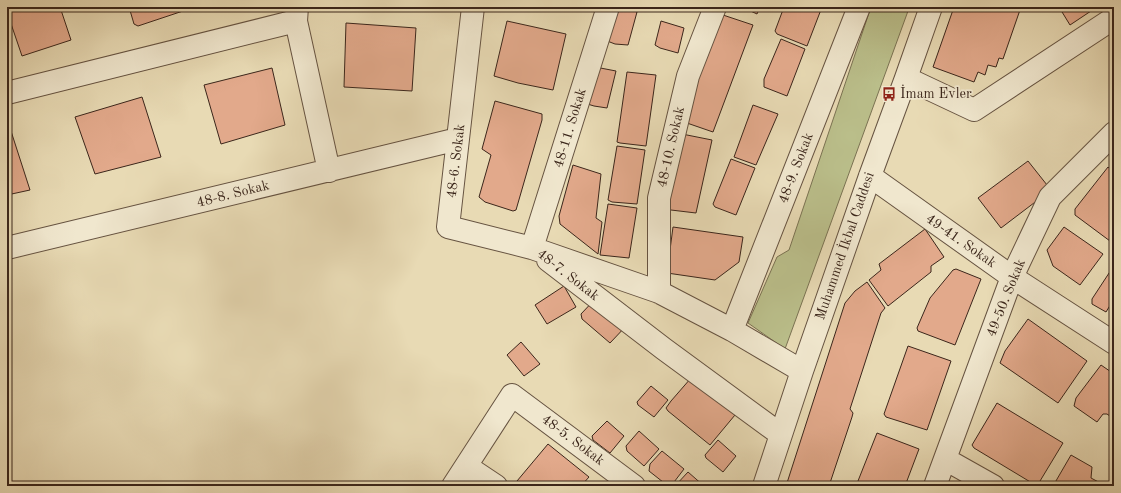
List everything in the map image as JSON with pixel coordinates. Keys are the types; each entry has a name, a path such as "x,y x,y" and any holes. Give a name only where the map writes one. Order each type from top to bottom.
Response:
{"street":[{"name":"48-6. Sokak","path":"473,7 448,228 532,248"},
{"name":"48-11. Sokak","path":"532,248 608,7"},
{"name":"48-10. Sokak","path":"659,292 659,198 688,76 715,7"},
{"name":"48-9. Sokak","path":"732,330 859,7"},
{"name":"Muhammed İkbal Caddesi","path":"764,486 802,370 931,7"},
{"path":"7,93 296,14 329,171"},
{"path":"906,78 974,110 1114,18"},
{"name":"49-50. Sokak","path":"936,486 1012,277 1050,197 1113,135"},
{"name":"48-8. Sokak","path":"7,248 458,139"},
{"name":"49-41. Sokak","path":"870,176 1012,277 1114,343"},
{"name":"48-7. Sokak","path":"532,248 659,292 732,330 802,370"},
{"name":"48-7. Sokak","path":"532,248 664,349 780,434"},
{"name":"48-5. Sokak","path":"466,466 512,395 634,486"},
{"path":"945,459 993,486"},
{"path":"453,486 466,466 496,486"}],"green space":[{"path":"871,7 888,7 908,11 785,349 748,323 777,257 789,250"}],"building":[{"path":"7,7 60,7 71,40 22,56 7,12"},
{"path":"129,7 185,7 186,10 138,26 134,24"},
{"path":"611,7 620,7 637,12 628,45 615,44 602,39"},
{"path":"742,7 760,7 757,14"},
{"path":"784,7 822,7 807,46 777,34 775,31"},
{"path":"954,7 1021,7 1003,59 999,58 996,67 988,65 985,75 978,72 974,82 933,67"},
{"path":"1059,7 1097,7 1070,25"},
{"path":"723,15 753,25 713,132 684,122 684,116"},
{"path":"507,21 566,34 553,90 518,83 494,76"},
{"path":"661,21 684,28 678,53 655,45"},
{"path":"346,23 416,28 412,91 344,87"},
{"path":"781,39 805,49 787,96 764,87 764,79"},
{"path":"590,66 616,71 607,108 581,102"},
{"path":"272,68 285,125 221,144 204,85"},
{"path":"627,72 656,75 646,146 617,142"},
{"path":"142,97 161,157 95,174 75,117"},
{"path":"495,101 542,114 542,120 516,210 513,211 485,202 479,197 491,155 482,149"},
{"path":"753,105 778,114 756,165 734,157"},
{"path":"10,128 30,190 7,195 7,129"},
{"path":"682,134 712,140 696,213 671,210 666,207"},
{"path":"617,146 645,150 637,204 612,202 608,200"},
{"path":"731,159 755,168 736,215 715,207 713,204"},
{"path":"1028,161 1051,190 1001,228 978,198"},
{"path":"573,165 601,174 596,218 602,222 598,254 560,224 559,216"},
{"path":"1108,167 1114,172 1114,244 1075,215 1075,209"},
{"path":"608,204 637,208 629,258 600,255"},
{"path":"673,227 743,237 739,262 715,280 667,273"},
{"path":"1064,227 1103,254 1080,285 1053,266 1047,250"},
{"path":"925,229 944,257 931,266 931,272 888,306 869,280 881,270 879,264"},
{"path":"1113,267 1114,299 1106,312 1092,304 1092,299"},
{"path":"956,269 981,279 955,345 918,331 917,328 930,298 953,270"},
{"path":"867,282 885,308 881,313 850,409 853,413 852,417 829,486 786,486 845,303 855,291"},
{"path":"564,286 576,307 547,324 535,305"},
{"path":"598,296 628,324 610,343 582,319 581,314"},
{"path":"1028,319 1087,361 1058,403 1000,363 1005,351"},
{"path":"521,342 540,364 524,376 507,355"},
{"path":"908,346 951,361 927,430 886,417 884,414"},
{"path":"1101,365 1114,374 1114,419 1107,414 1103,414 1097,422 1074,406 1076,398"},
{"path":"691,378 735,415 710,445 666,408"},
{"path":"651,386 668,400 654,417 638,405 637,402"},
{"path":"997,403 1063,443 1037,486 974,448 972,445"},
{"path":"607,421 624,436 610,453 593,440 592,436"},
{"path":"639,431 659,449 644,466 627,451 626,446"},
{"path":"877,433 919,449 905,486 856,486"},
{"path":"718,440 736,456 723,472 706,458 705,455"},
{"path":"548,444 589,477 581,486 521,486 519,484 517,481"},
{"path":"662,451 684,469 671,486 668,486 649,471 650,464"},
{"path":"1071,455 1092,467 1091,478 1106,486 1053,486"},
{"path":"688,472 704,486 675,486"}],"place":[{"name":"İmam Evler","path":"889,94"}]}
